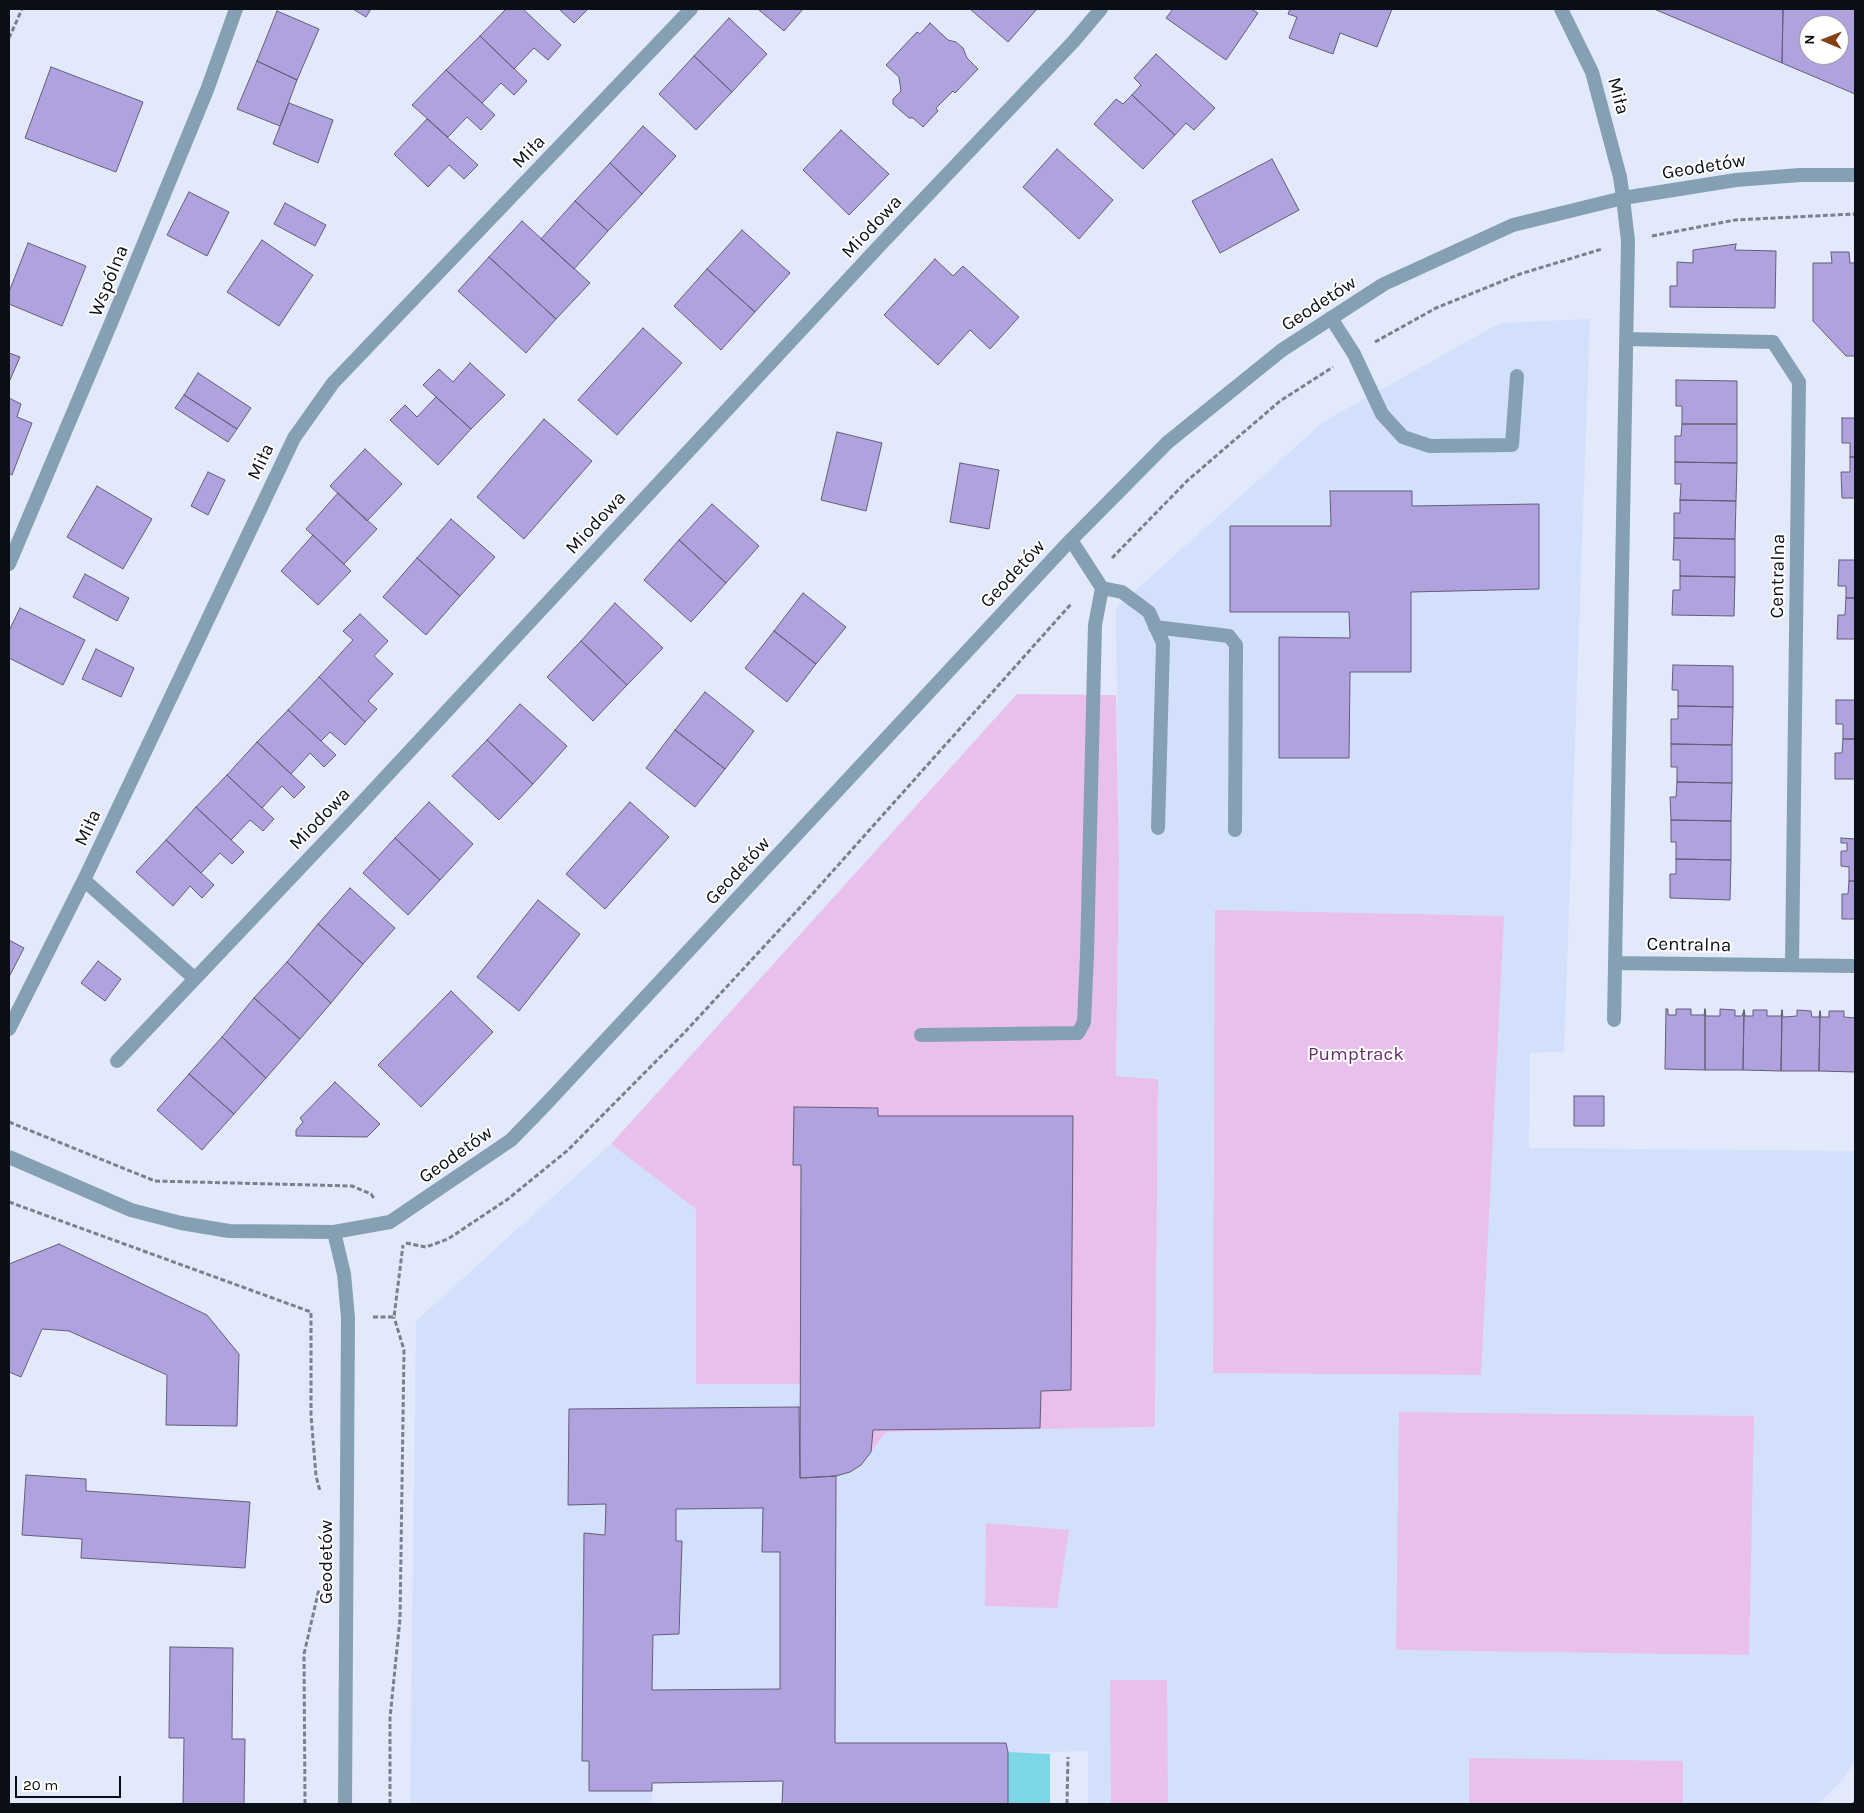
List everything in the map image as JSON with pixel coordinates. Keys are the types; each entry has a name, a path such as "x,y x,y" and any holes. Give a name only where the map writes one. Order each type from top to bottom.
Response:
{"street":[{"name":"Wspólna","path":"9,564 208,90 236,9"},
{"name":"Miła","path":"9,1029 84,880 294,438 333,384 691,9"},
{"name":"Miodowa","path":"117,1061 353,812 882,243 1073,42 1100,9"},
{"name":"Miła","path":"1561,9 1592,72 1620,177 1623,198"},
{"name":"Geodetów","path":"9,1157 131,1210 181,1223 229,1231 334,1232 390,1222 511,1140 1071,540 1168,442 1282,350 1384,284 1513,225 1623,198 1736,180 1800,175 1855,175"},
{"path":"1614,1020 1628,241 1623,198"},
{"path":"1331,318 1354,354 1382,414 1403,437 1430,446 1512,445 1516,376"},
{"name":"Centralna","path":"1626,340 1773,342 1799,382 1792,965"},
{"path":"921,1035 1078,1033 1084,1022 1095,625 1102,588 1071,540"},
{"path":"1102,588 1122,592 1149,612 1163,643 1158,828"},
{"path":"1156,627 1228,636 1236,645 1235,830"},
{"path":"84,880 194,978"},
{"name":"Centralna","path":"1615,963 1855,966"},
{"name":"Geodetów","path":"334,1232 344,1274 348,1318 345,1804"}],"path":[{"path":"9,38 22,9"},
{"path":"1118,552 1188,480 1280,401 1354,354 1436,308 1520,274 1628,241 1736,220 1855,214"},
{"path":"390,1804 390,1718 400,1619 404,1350 394,1317 403,1242 426,1247 448,1239 508,1198 568,1150 684,1033 807,900 1070,606"},
{"path":"9,1122 155,1181 352,1186 371,1194"},
{"path":"9,1202 311,1312 311,1415 316,1476 320,1492"},
{"path":"373,1317 394,1317"},
{"path":"305,1804 304,1654 320,1584"},
{"path":"1067,1804 1068,1758"}],"shaded area":[{"path":"1590,319 1564,1052 1530,1053 1529,1148 1855,1151 1855,1761 1843,1779 1818,1804 1088,1804 1088,1751 1008,1753 1008,1804 782,1804 782,1781 652,1783 652,1804 410,1804 416,1321 611,1144 696,1209 696,1384 800,1384 800,1478 871,1452 886,1432 1155,1427 1158,1079 1116,1076 1119,858 1116,608 1323,422 1500,323"}],"green space":[{"path":"1017,694 1116,695 1119,858 1116,1076 1158,1079 1155,1427 886,1432 871,1452 850,1472 836,1476 800,1478 800,1384 696,1384 696,1209 611,1144"},
{"name":"Pumptrack","path":"1215,910 1504,916 1481,1375 1213,1373"},
{"path":"1399,1412 1754,1416 1749,1655 1396,1650"},
{"path":"986,1523 1069,1530 1057,1608 985,1606"},
{"path":"1110,1680 1167,1680 1168,1804 1111,1804"},
{"path":"1469,1758 1683,1761 1683,1804 1469,1804"}],"water":[{"path":"1008,1752 1050,1754 1050,1804 1008,1804"}],"building":[{"path":"353,9 371,9 366,17"},
{"path":"506,9 523,9 561,45 548,60 534,48 514,69 480,36"},
{"path":"559,9 588,9 574,23"},
{"path":"758,9 803,9 784,31"},
{"path":"970,9 1037,9 1008,42"},
{"path":"1173,9 1251,9 1258,13 1226,60 1166,18"},
{"path":"1290,9 1392,9 1377,47 1340,33 1333,54 1289,38 1297,17 1288,14"},
{"path":"1654,9 1783,9 1782,63"},
{"path":"1783,9 1855,9 1855,94 1782,63"},
{"path":"277,11 319,29 297,80 257,61"},
{"path":"729,18 767,54 732,92 694,56"},
{"path":"930,23 948,40 956,42 963,48 967,58 978,69 955,93 953,91 936,108 938,111 923,127 893,104 893,99 901,91 899,77 886,65 917,32 920,34"},
{"path":"480,36 527,81 514,95 501,83 482,103 446,70"},
{"path":"1156,54 1215,108 1194,130 1186,123 1175,135 1132,95 1141,85 1134,78"},
{"path":"694,56 732,92 696,130 659,94"},
{"path":"257,61 297,80 280,126 237,109"},
{"path":"51,67 143,102 116,172 25,138"},
{"path":"446,70 495,115 481,130 467,117 448,137 412,105"},
{"path":"1132,95 1175,135 1143,169 1094,124 1116,99 1123,104"},
{"path":"289,103 333,120 318,163 273,144"},
{"path":"427,119 478,165 464,179 449,165 428,187 394,154"},
{"path":"643,126 676,156 642,194 610,163"},
{"path":"841,130 889,174 849,215 803,170"},
{"path":"1057,149 1113,200 1079,239 1023,187"},
{"path":"1272,159 1299,210 1220,253 1192,201"},
{"path":"610,163 642,194 608,231 575,201"},
{"path":"189,192 229,212 207,256 167,235"},
{"path":"575,201 608,231 574,269 541,239"},
{"path":"285,203 326,225 315,246 274,224"},
{"path":"522,221 590,283 556,319 489,257"},
{"path":"742,230 790,273 755,312 707,269"},
{"path":"262,240 313,275 279,326 227,292"},
{"path":"28,243 86,266 62,326 9,304 9,292"},
{"path":"1736,244 1735,250 1776,251 1775,308 1670,307 1670,286 1677,286 1677,262 1693,263 1693,250"},
{"path":"1831,252 1849,252 1850,263 1855,263 1855,356 1846,356 1813,321 1813,263 1832,263"},
{"path":"489,257 556,319 526,353 458,291"},
{"path":"935,259 953,276 963,266 1019,317 990,349 970,330 938,365 884,315"},
{"path":"707,269 755,312 721,350 674,306"},
{"path":"643,328 682,363 617,435 578,400"},
{"path":"9,353 20,357 10,380 9,379"},
{"path":"470,363 505,395 471,429 423,385 439,369 453,382"},
{"path":"198,373 251,408 237,429 184,395"},
{"path":"1676,380 1737,381 1737,424 1682,424 1682,406 1676,406"},
{"path":"184,395 237,429 228,442 175,408"},
{"path":"436,397 471,429 438,465 390,420 405,405 417,417"},
{"path":"9,398 21,404 17,417 32,423 12,475 9,473"},
{"path":"1842,418 1855,418 1855,457 1850,457 1850,443 1842,443"},
{"path":"544,419 592,461 524,539 477,497"},
{"path":"1682,424 1737,424 1737,463 1675,462 1675,436 1681,436"},
{"path":"837,432 882,443 866,511 821,500"},
{"path":"365,449 402,484 367,521 330,486"},
{"path":"1850,457 1855,457 1855,498 1842,498 1841,472 1850,472"},
{"path":"1675,462 1737,463 1736,501 1680,500 1681,484 1675,484"},
{"path":"960,463 999,470 989,529 950,522"},
{"path":"208,472 225,480 208,515 191,506"},
{"path":"97,486 152,519 123,569 67,537"},
{"path":"1330,491 1412,491 1412,506 1539,504 1539,589 1411,592 1411,672 1350,672 1349,758 1279,758 1279,637 1350,638 1349,612 1230,612 1230,526 1331,526"},
{"path":"338,493 377,529 344,564 306,529"},
{"path":"1680,500 1736,501 1735,539 1674,538 1674,513 1680,513"},
{"path":"712,504 759,546 726,583 679,540"},
{"path":"451,519 495,557 460,596 417,558"},
{"path":"313,535 351,571 318,605 281,571"},
{"path":"1674,538 1735,539 1735,577 1680,576 1680,560 1673,560"},
{"path":"679,540 726,583 691,622 644,580"},
{"path":"417,558 460,596 426,635 383,597"},
{"path":"1839,560 1855,560 1855,598 1846,598 1846,586 1838,586"},
{"path":"85,574 129,598 117,621 73,597"},
{"path":"1680,576 1735,577 1734,616 1672,615 1673,590 1680,590"},
{"path":"803,593 846,627 816,664 774,631"},
{"path":"1846,598 1855,598 1855,639 1837,639 1838,615 1845,615"},
{"path":"615,603 663,648 627,685 581,641"},
{"path":"20,608 85,640 63,685 9,658 9,631"},
{"path":"360,614 388,641 374,656 393,674 368,701 377,709 365,722 319,677 353,640 343,631"},
{"path":"774,631 816,664 787,702 745,668"},
{"path":"581,641 627,685 593,721 547,677"},
{"path":"96,649 134,668 121,697 82,679"},
{"path":"1673,665 1733,666 1733,707 1678,706 1678,690 1672,690"},
{"path":"319,677 365,722 345,745 330,732 321,741 288,710"},
{"path":"705,692 754,731 725,769 675,730"},
{"path":"1836,700 1855,700 1855,739 1843,739 1843,724 1836,724"},
{"path":"520,704 567,746 533,784 487,740"},
{"path":"1678,706 1733,707 1732,745 1671,744 1671,719 1678,719"},
{"path":"288,710 336,755 324,767 310,753 291,774 257,742"},
{"path":"675,730 725,769 695,807 646,768"},
{"path":"1843,739 1855,739 1855,779 1835,779 1835,753 1842,753"},
{"path":"487,740 533,784 499,820 452,776"},
{"path":"257,742 305,787 294,798 282,786 262,808 227,775"},
{"path":"1671,744 1732,745 1732,783 1677,782 1677,767 1671,767"},
{"path":"227,775 274,819 263,831 250,820 231,840 196,807"},
{"path":"1677,782 1732,783 1731,821 1671,820 1670,797 1676,797"},
{"path":"429,802 473,844 440,880 395,838"},
{"path":"630,802 669,837 605,909 566,874"},
{"path":"196,807 244,852 232,864 220,853 201,873 166,840"},
{"path":"1671,820 1731,821 1731,860 1676,859 1676,842 1671,842"},
{"path":"395,838 440,880 408,915 363,873"},
{"path":"1841,838 1855,839 1855,881 1849,881 1849,867 1841,866 1841,851 1847,851 1847,843 1841,843"},
{"path":"166,840 214,885 202,898 190,886 173,906 136,872"},
{"path":"1676,859 1731,860 1730,900 1670,898 1670,874 1676,874"},
{"path":"1849,881 1855,881 1855,919 1842,919 1842,894 1848,894"},
{"path":"350,888 395,928 363,964 318,924"},
{"path":"538,900 580,934 519,1011 477,977"},
{"path":"318,924 363,964 331,1003 287,962"},
{"path":"9,940 24,948 9,977"},
{"path":"98,961 121,979 105,1001 81,983"},
{"path":"287,962 331,1003 300,1039 254,998"},
{"path":"451,991 493,1032 421,1107 378,1065"},
{"path":"254,998 300,1039 266,1078 222,1037"},
{"path":"1666,1009 1668,1009 1668,1015 1676,1015 1676,1009 1691,1009 1691,1015 1704,1015 1705,1009 1705,1070 1665,1069"},
{"path":"1705,1009 1706,1016 1720,1016 1720,1009 1735,1010 1735,1016 1742,1016 1744,1010 1743,1070 1705,1070"},
{"path":"1744,1010 1745,1016 1753,1016 1753,1010 1767,1010 1767,1016 1781,1016 1782,1010 1781,1071 1743,1070"},
{"path":"1782,1010 1783,1017 1797,1016 1797,1010 1811,1011 1812,1017 1819,1017 1820,1011 1819,1071 1781,1071"},
{"path":"1820,1011 1821,1017 1829,1017 1829,1011 1844,1011 1844,1017 1855,1018 1855,1072 1819,1071"},
{"path":"222,1037 266,1078 234,1114 189,1074"},
{"path":"189,1074 234,1114 202,1150 157,1110"},
{"path":"335,1082 380,1124 367,1137 296,1136 296,1130 303,1122 300,1118"},
{"path":"1574,1096 1604,1096 1604,1126 1574,1126"},
{"path":"794,1107 878,1108 878,1116 1073,1116 1071,1390 1041,1391 1040,1428 873,1430 871,1452 861,1465 850,1472 836,1476 800,1478 801,1165 793,1165"},
{"path":"59,1244 207,1315 239,1354 237,1426 166,1425 167,1375 69,1331 42,1329 21,1377 9,1372 9,1264"},
{"path":"799,1407 800,1478 836,1476 835,1743 1006,1743 1008,1752 1008,1804 782,1804 783,1781 652,1783 652,1791 589,1791 589,1761 582,1761 584,1533 605,1535 606,1504 568,1505 569,1409","holes":["763,1508 762,1552 780,1552 780,1689 652,1690 653,1635 679,1634 682,1541 676,1541 676,1509"]},
{"path":"26,1475 86,1479 86,1491 250,1502 245,1568 81,1558 82,1539 22,1535"},
{"path":"170,1647 233,1648 232,1739 245,1739 244,1804 183,1804 184,1738 169,1738"}]}
